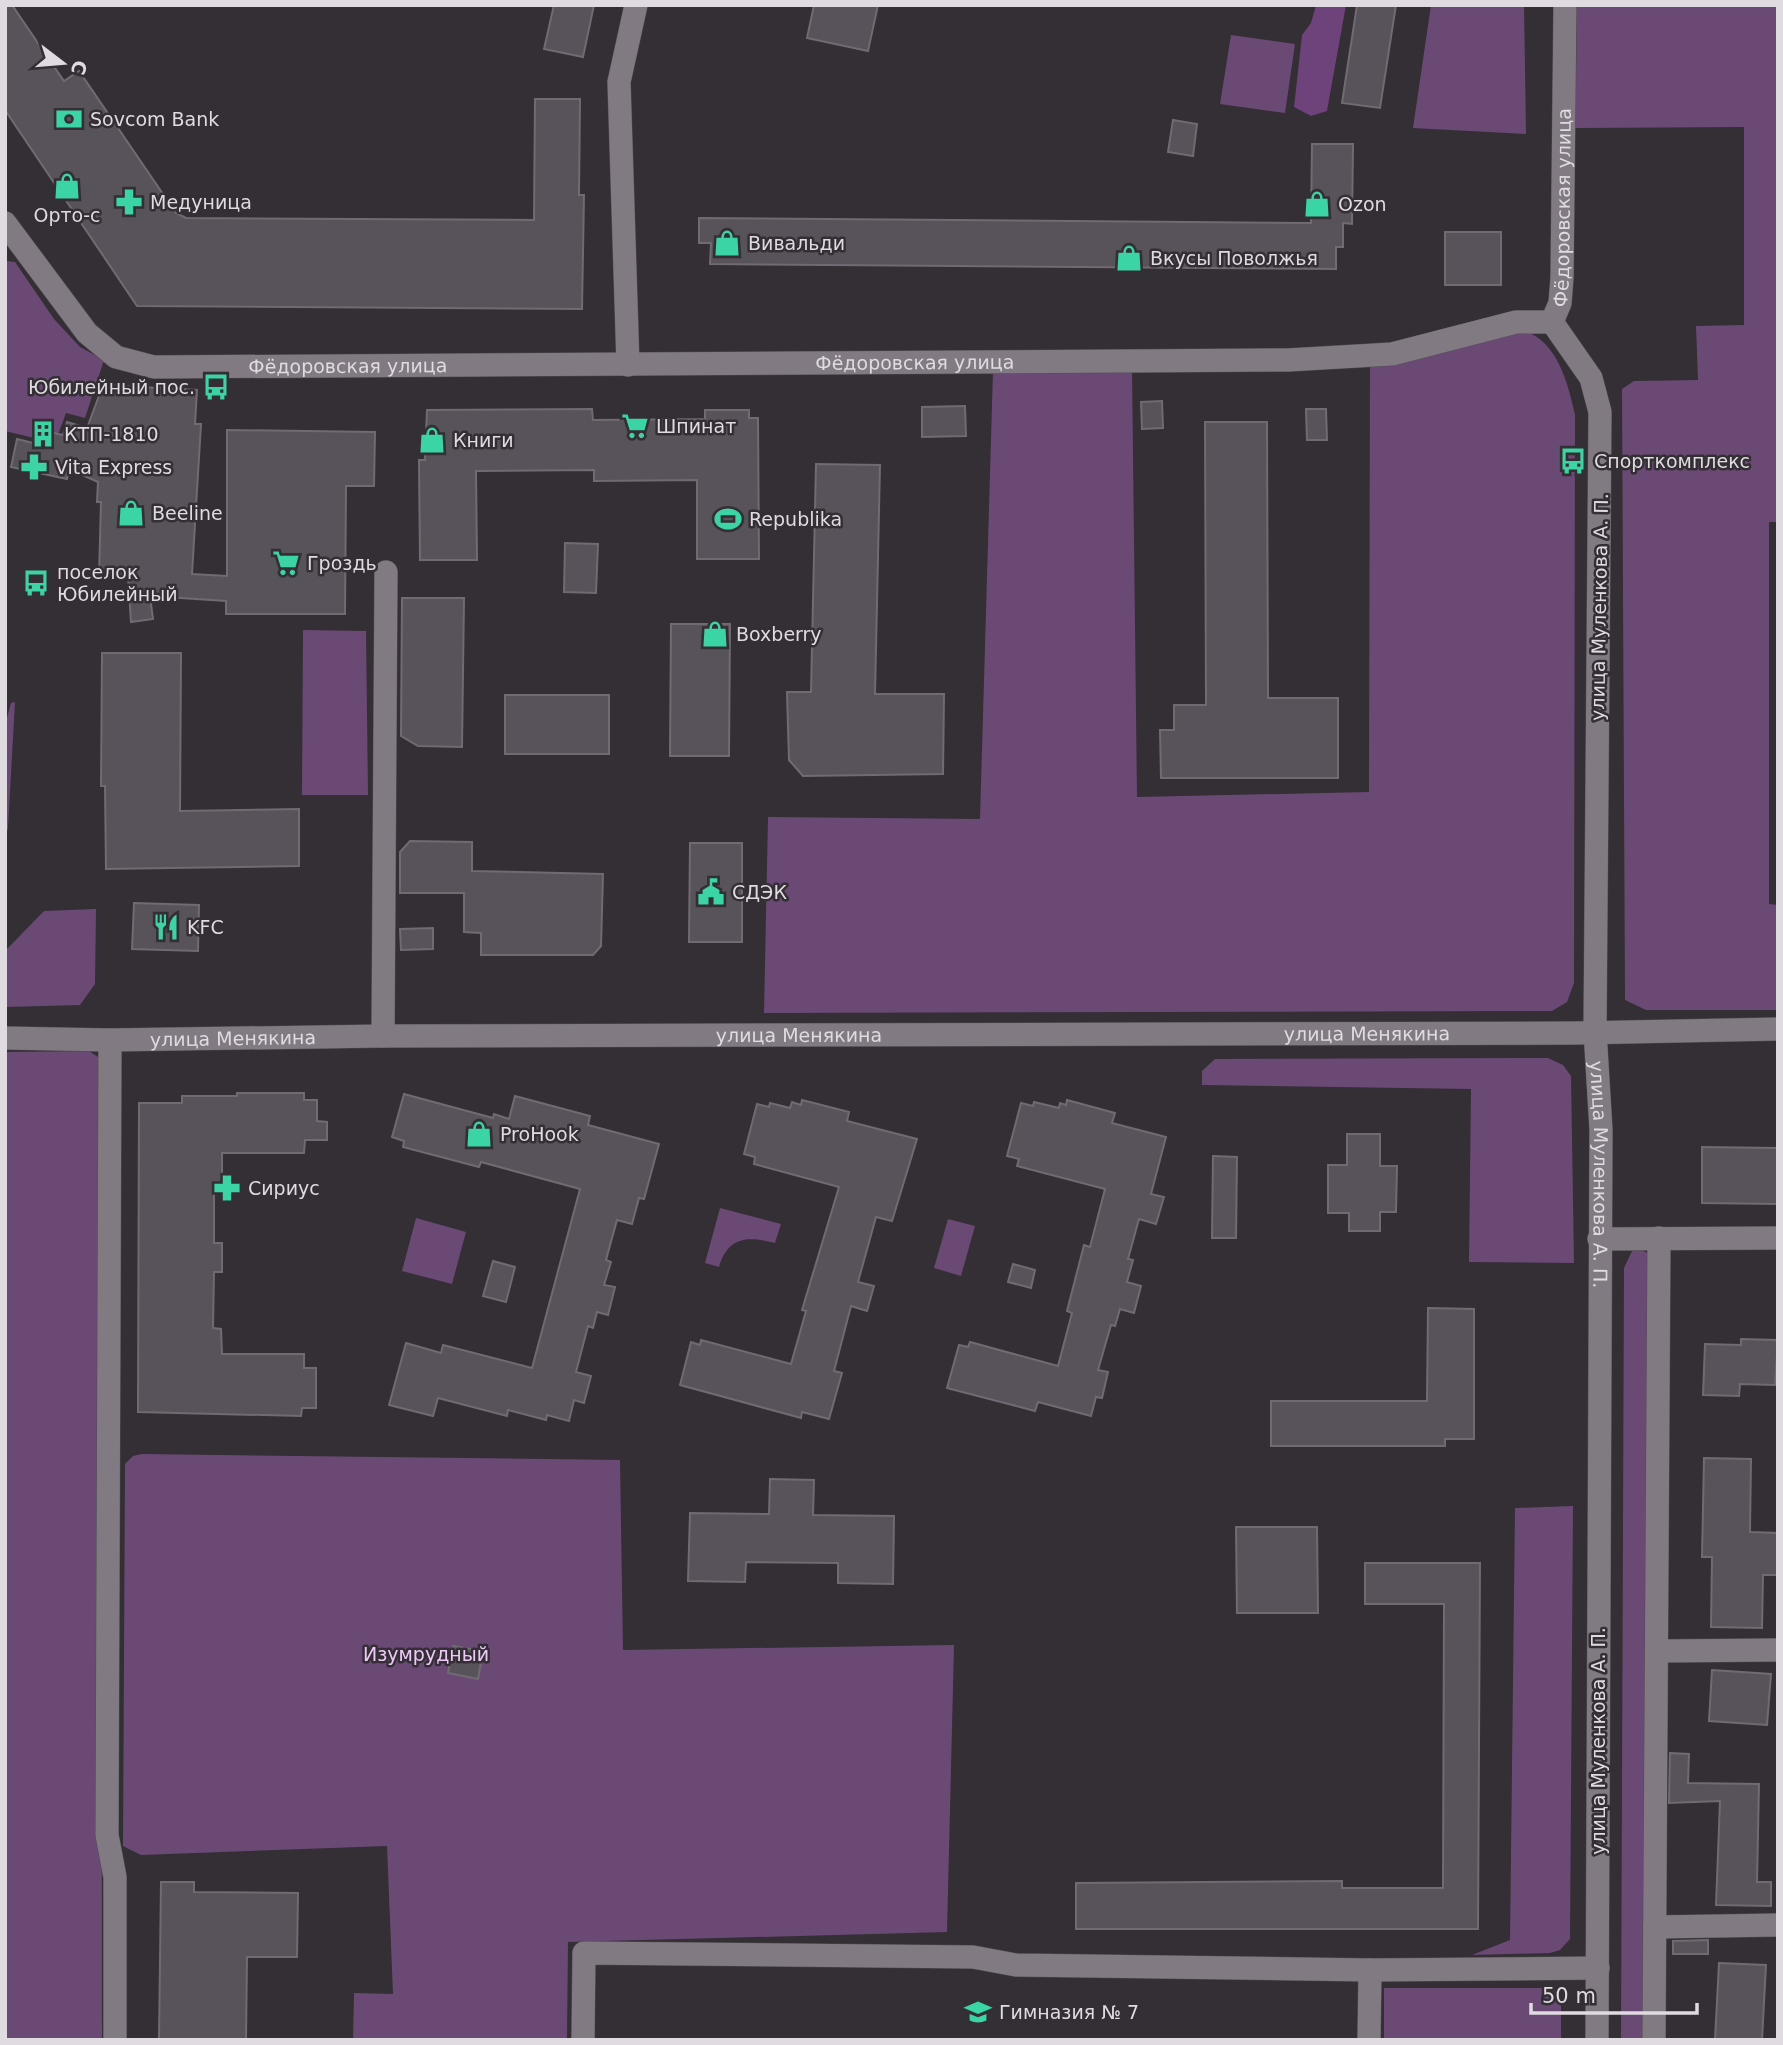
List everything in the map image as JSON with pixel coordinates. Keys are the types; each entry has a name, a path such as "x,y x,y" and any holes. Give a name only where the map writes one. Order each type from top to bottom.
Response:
{"street":[{"path":"628,365 619,82 636,5"},
{"name":"Фёдоровская улица","path":"10,230 87,332 117,358 154,367 1288,360 1392,355 1516,322 1552,322 1560,303 1562,278 1565,5"},
{"name":"улица Муленкова А. П.","path":"1552,322 1591,378 1600,412 1595,1031 1601,1097 1597,2040"},
{"path":"383,1036 386,572"},
{"name":"улица Менякина","path":"5,1038 110,1040 383,1036 1778,1030"},
{"path":"110,1040 107,1835 115,1877 116,2040"},
{"path":"1654,2040 1659,1238"},
{"path":"1599,1239 1778,1238"},
{"path":"1658,1650 1778,1650"},
{"path":"1655,1927 1778,1925"},
{"path":"583,2040 584,1952 973,1957 1016,1965 1370,1970 1598,1968"},
{"path":"1369,2040 1370,1970"}],"green space":[{"path":"1431,5 1524,5 1526,134 1413,128"},
{"path":"1577,5 1778,5 1778,522 1769,522 1769,904 1778,905 1778,1010 1646,1010 1625,1000 1622,389 1634,381 1698,380 1696,326 1744,325 1744,127 1575,128"},
{"path":"1231,35 1295,44 1285,113 1220,104"},
{"path":"6,261 15,262 54,319 80,347 104,360 85,418 66,413 55,443 5,431"},
{"path":"1521,330 1533,335 1552,352 1569,389 1575,415 1574,983 1567,1002 1552,1011 764,1013 768,817 980,819 993,370 1132,369 1137,797 1369,792 1370,362"},
{"path":"303,630 366,631 368,795 302,795"},
{"path":"15,702 8,828 5,838 5,725 11,703"},
{"path":"96,909 95,984 80,1005 5,1007 5,951 44,911"},
{"path":"89,1051 98,1057 101,1065 102,2040 5,2040 5,1052"},
{"path":"1548,1058 1563,1065 1571,1076 1574,1263 1469,1262 1471,1089 1202,1085 1202,1071 1215,1059"},
{"path":"720,1208 781,1224 775,1243 756,1239 740,1241 728,1249 719,1267 705,1263"},
{"path":"416,1218 466,1232 452,1284 402,1271"},
{"path":"948,1219 975,1226 961,1276 934,1268"},
{"path":"1641,1250 1650,1254 1648,2040 1621,2040 1624,1268 1632,1251"},
{"name":"Изумрудный","path":"133,1456 620,1460 623,1650 954,1645 947,1932 568,1942 567,2040 353,2040 354,1993 393,1994 387,1846 141,1855 123,1846 125,1464"},
{"path":"1573,1506 1570,1939 1560,1950 1550,1953 1472,1955 1510,1940 1515,1508"},
{"path":"1384,1988 1551,1988 1561,1997 1561,2040 1384,2040"}],"shaded area":[{"path":"1316,5 1346,5 1327,111 1311,116 1294,107 1302,35 1311,23"}],"building":[{"path":"5,5 12,5 64,81 79,71 176,213 186,218 534,220 535,99 580,99 579,195 584,195 582,309 137,306 5,110"},
{"path":"554,5 594,5 583,57 544,49"},
{"path":"814,5 878,5 868,51 807,38"},
{"path":"1357,5 1396,5 1380,108 1342,103"},
{"path":"1173,120 1197,124 1193,156 1168,152"},
{"path":"1312,144 1353,144 1352,224 1343,223 1343,247 1336,247 1336,269 710,264 711,243 699,243 699,218 1311,223"},
{"path":"1445,232 1501,232 1501,285 1445,285"},
{"path":"103,385 197,390 195,424 201,424 192,574 227,576 227,430 375,432 374,486 346,486 345,614 226,614 226,601 150,596 153,619 131,622 128,576 99,575 101,502 97,502 98,482 69,469 67,479 11,467 17,439 37,444 40,430 63,435 67,422 87,428"},
{"path":"1162,401 1163,428 1142,429 1141,402"},
{"path":"965,406 966,436 922,437 922,407"},
{"path":"592,409 593,420 705,419 705,410 749,410 749,418 758,418 759,559 697,559 697,480 594,481 594,470 476,471 477,560 420,560 419,460 425,460 427,410"},
{"path":"1306,409 1326,409 1327,440 1307,440"},
{"path":"1205,422 1267,422 1268,698 1338,698 1338,778 1161,778 1160,730 1174,730 1174,705 1206,705"},
{"path":"816,464 880,465 875,694 944,694 943,774 803,776 789,760 787,692 811,692"},
{"path":"565,543 598,544 596,593 564,592"},
{"path":"402,598 464,598 462,747 418,746 401,736"},
{"path":"671,624 730,624 729,756 670,756"},
{"path":"102,653 181,653 180,811 299,809 299,866 106,869 105,786 101,786"},
{"path":"505,695 609,695 609,754 505,754"},
{"path":"410,841 472,842 472,871 603,874 601,946 593,955 481,955 481,933 464,932 464,893 400,893 400,852"},
{"path":"690,843 742,843 742,942 689,942"},
{"name":"KFC","path":"134,903 199,905 198,951 132,949"},
{"path":"433,928 433,949 401,950 400,929"},
{"path":"237,1093 304,1093 304,1100 317,1100 317,1121 327,1122 327,1140 305,1140 304,1153 222,1153 222,1192 214,1192 214,1243 222,1243 222,1272 214,1272 213,1328 221,1329 222,1354 304,1354 304,1368 316,1368 316,1408 302,1408 301,1416 138,1412 139,1103 182,1103 182,1096 237,1096"},
{"path":"404,1094 493,1118 494,1114 509,1119 515,1096 590,1116 588,1125 659,1144 644,1199 639,1198 632,1224 617,1220 606,1260 611,1262 604,1285 615,1287 608,1315 597,1312 593,1328 588,1326 576,1372 591,1376 584,1403 574,1400 569,1421 547,1415 546,1420 508,1410 507,1416 438,1398 433,1416 389,1405 406,1343 441,1353 443,1345 532,1368 580,1189 481,1162 479,1167 403,1147 404,1141 392,1137"},
{"path":"802,1100 849,1112 847,1121 917,1139 892,1221 876,1217 858,1282 874,1286 867,1311 851,1306 834,1371 842,1373 829,1419 802,1412 801,1418 680,1385 691,1342 700,1345 701,1340 791,1364 806,1311 802,1310 839,1187 754,1164 755,1157 744,1154 757,1104 769,1107 770,1103 790,1108 792,1102 801,1105"},
{"path":"1067,1100 1115,1113 1112,1123 1166,1137 1151,1194 1164,1197 1156,1224 1139,1219 1128,1259 1133,1260 1127,1282 1141,1286 1134,1313 1120,1309 1115,1326 1111,1325 1098,1370 1108,1372 1102,1398 1096,1397 1091,1416 1038,1402 1035,1411 947,1388 959,1345 968,1347 970,1342 1058,1366 1072,1313 1067,1311 1084,1245 1090,1247 1105,1189 1017,1166 1019,1159 1007,1156 1021,1103 1033,1106 1034,1102 1059,1108 1060,1103 1066,1105"},
{"path":"1347,1134 1380,1134 1380,1166 1397,1166 1396,1212 1380,1212 1380,1231 1349,1231 1349,1213 1328,1213 1328,1165 1347,1165"},
{"path":"1702,1147 1778,1148 1778,1204 1702,1203"},
{"path":"1213,1156 1237,1157 1236,1238 1212,1238"},
{"path":"493,1261 515,1267 506,1302 483,1296"},
{"path":"1013,1264 1035,1270 1031,1288 1008,1282"},
{"path":"1428,1308 1474,1309 1474,1439 1445,1439 1445,1446 1271,1446 1271,1401 1427,1401"},
{"path":"1741,1339 1778,1340 1775,1385 1740,1384 1739,1396 1703,1395 1705,1344 1741,1345"},
{"path":"1704,1458 1751,1459 1750,1532 1778,1533 1778,1575 1763,1575 1762,1628 1711,1627 1712,1557 1702,1557"},
{"path":"770,1479 814,1480 813,1515 894,1516 893,1584 838,1583 838,1563 746,1562 745,1582 688,1581 690,1513 769,1514"},
{"path":"1236,1527 1317,1527 1318,1613 1237,1613"},
{"path":"1365,1563 1480,1563 1478,1929 1076,1929 1076,1883 1342,1881 1342,1888 1443,1888 1444,1604 1365,1604"},
{"path":"453,1646 483,1651 478,1679 448,1673"},
{"path":"1712,1670 1771,1674 1767,1725 1709,1721"},
{"path":"1670,1753 1689,1754 1688,1783 1759,1784 1757,1882 1771,1882 1771,1906 1716,1905 1720,1801 1669,1803"},
{"path":"161,1882 194,1882 194,1892 298,1893 297,1957 247,1957 246,2040 159,2040"},
{"path":"1708,1940 1708,1954 1673,1954 1673,1941"},
{"path":"1719,1963 1766,1965 1762,2040 1715,2040"}],"place":[{"name":"Sovcom Bank","path":"69,119"},
{"name":"Орто-с","path":"67,186"},
{"name":"Медуница","path":"129,202"},
{"name":"Ozon","path":"1317,204"},
{"name":"Вивальди","path":"727,243"},
{"name":"Вкусы Поволжья","path":"1129,258"},
{"name":"Юбилейный пос.","path":"216,387"},
{"name":"Шпинат","path":"635,426"},
{"name":"КТП-1810","path":"43,434"},
{"name":"Книги","path":"432,440"},
{"name":"Спорткомплекс","path":"1573,461"},
{"name":"Vita Express","path":"34,467"},
{"name":"Beeline","path":"131,513"},
{"name":"Republika","path":"728,519"},
{"name":"Гроздь","path":"286,563"},
{"name":"поселок Юбилейный","path":"36,583"},
{"name":"Boxberry","path":"715,634"},
{"name":"СДЭК","path":"711,892"},
{"name":"KFC","path":"166,927"},
{"name":"ProHook","path":"479,1134"},
{"name":"Сириус","path":"227,1188"},
{"name":"Гимназия № 7","path":"978,2012"}]}
